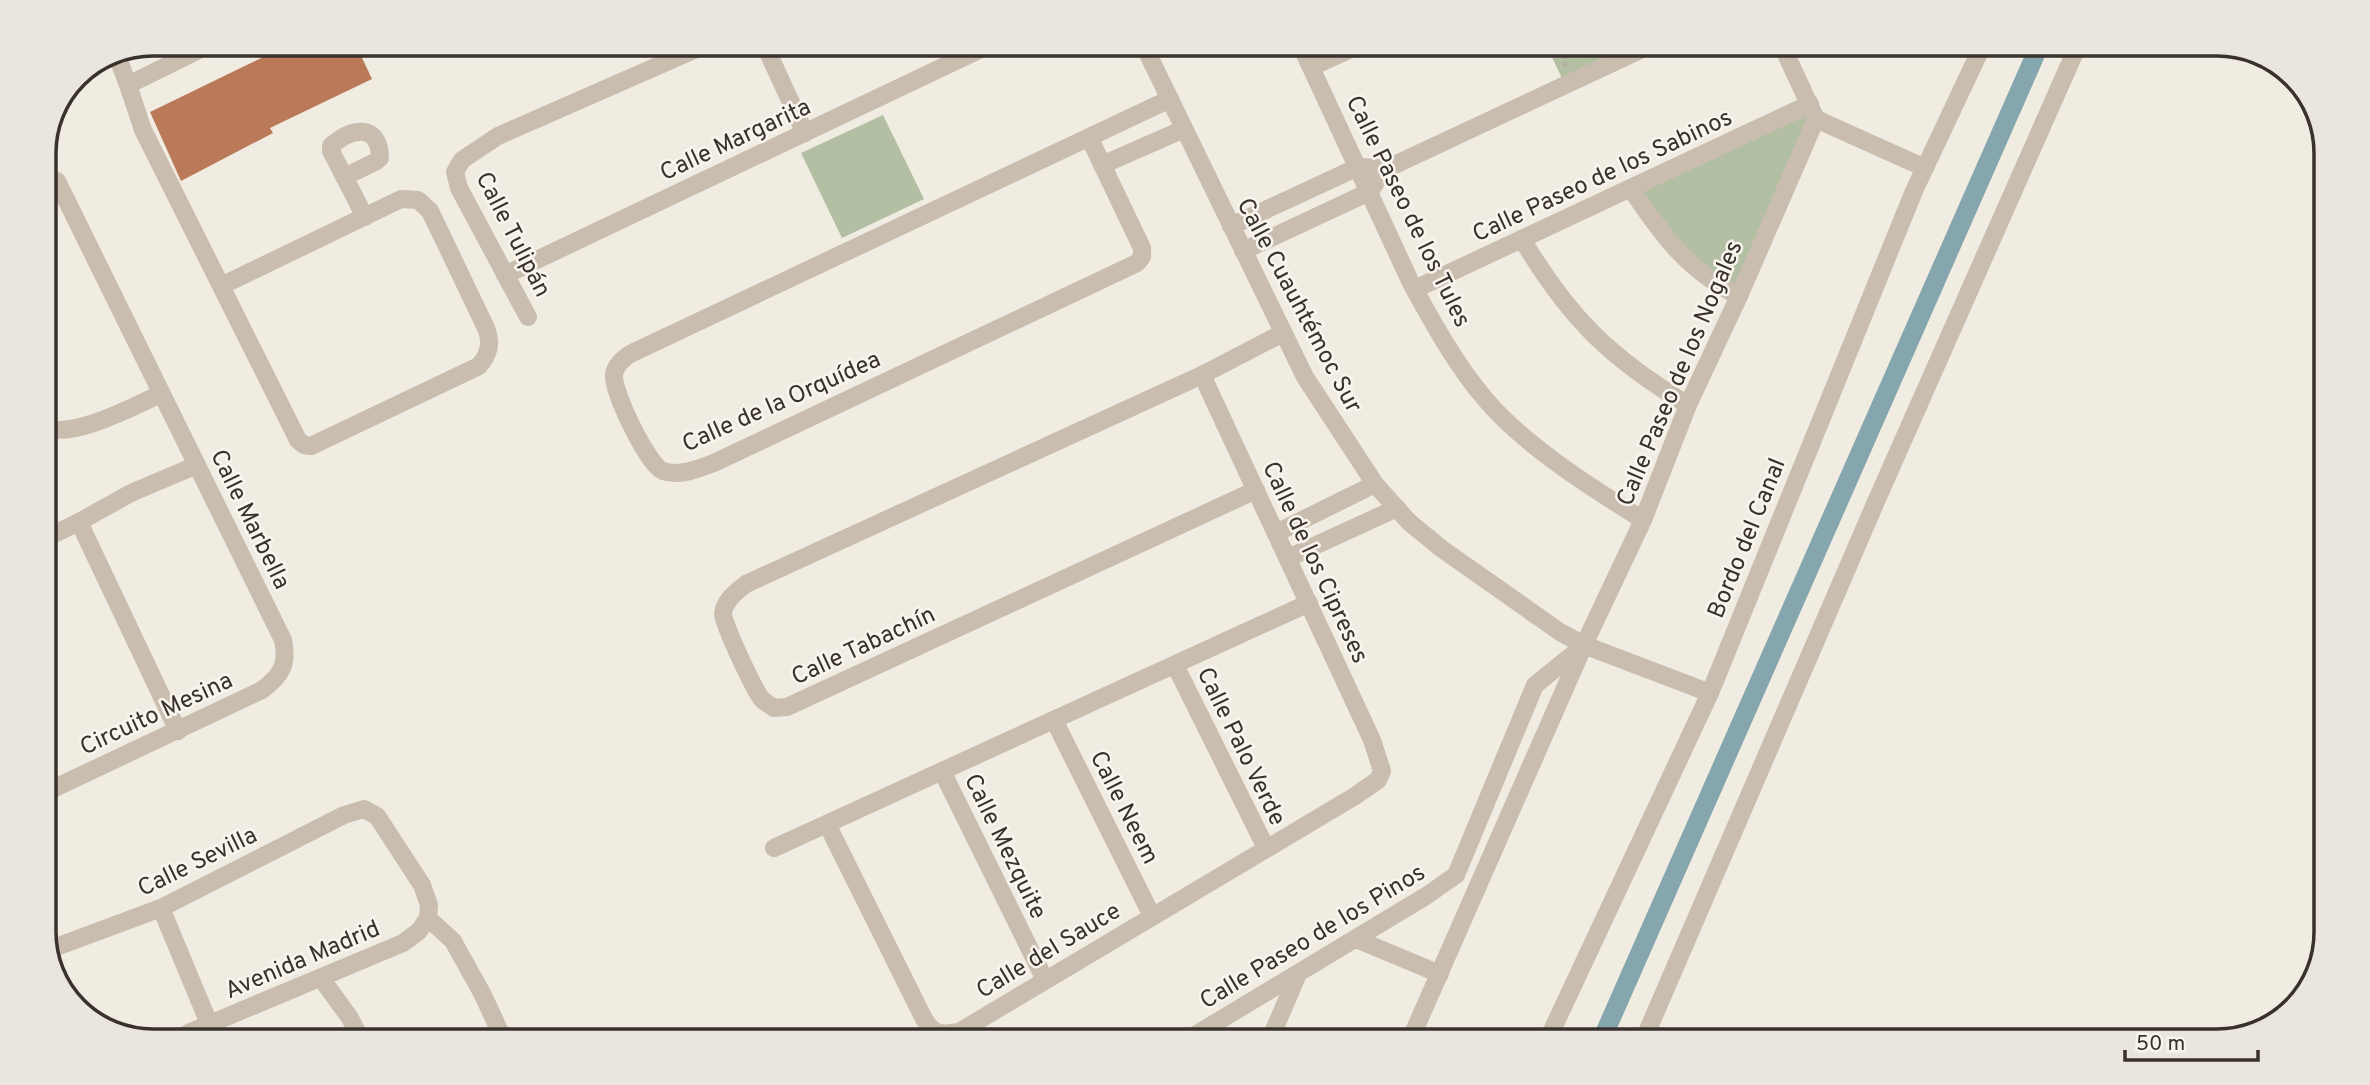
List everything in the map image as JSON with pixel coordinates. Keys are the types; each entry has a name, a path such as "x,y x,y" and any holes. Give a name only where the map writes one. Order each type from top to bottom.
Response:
{"street":[{"path":"128,85 187,56"},
{"name":"Calle Tulipán","path":"528,317 467,204 455,172 461,160 498,136 680,56"},
{"path":"770,56 805,133"},
{"name":"Calle Margarita","path":"505,275 966,56"},
{"name":"Calle Cuauhtémoc Sur","path":"1149,56 1305,377 1375,484 1442,549 1560,632 1584,645 1710,693"},
{"name":"Calle Paseo de los Tules","path":"1306,56 1415,289 1457,360 1488,402 1521,433 1560,464 1643,520"},
{"path":"1311,67 1335,56"},
{"path":"1243,251 1369,192 1388,168 1627,56"},
{"path":"1787,56 1813,111 1925,168"},
{"name":"Bordo del Canal","path":"1553,1029 1710,693 1925,168 1978,56"},
{"path":"1648,1029 1878,496 2073,56"},
{"path":"119,62 143,130 221,286 298,440 304,445 311,446 479,366 490,347 490,336 430,211 418,200 401,200 221,286"},
{"name":"Calle de la Orquídea","path":"1089,137 1142,248 1142,257 1137,263 716,462 677,473 662,470 651,462 639,442 616,386 614,375 623,359 1089,137 1170,99"},
{"name":"Calle Paseo de los Sabinos","path":"1415,289 1631,189 1813,111"},
{"name":"Calle Paseo de los Nogales","path":"1415,1029 1584,645 1643,520 1688,405 1739,296 1813,111"},
{"path":"1102,165 1184,129"},
{"path":"1231,226 1357,167 1388,168"},
{"path":"344,177 365,217"},
{"name":"Calle Marbella","path":"57,181 283,639 286,656 282,669"},
{"path":"1631,189 1677,251 1700,273 1739,296"},
{"path":"1522,239 1561,298 1600,341 1630,368 1688,405"},
{"path":"1202,375 1283,333"},
{"name":"Calle Tabachín","path":"1202,375 746,584 734,593 726,604 723,616 752,683 761,698 774,708 787,707 1256,490"},
{"name":"Calle de los Cipreses","path":"1202,375 1373,740 1382,771"},
{"path":"56,430 78,428 161,394"},
{"path":"56,533 131,493 197,466"},
{"path":"1276,533 1375,484"},
{"path":"1288,558 1397,508"},
{"path":"79,522 178,731"},
{"path":"774,848 1310,603"},
{"name":"Calle Paseo de los Nogales","path":"1455,875 1535,685 1584,645"},
{"name":"Calle Palo Verde","path":"1175,665 1266,848"},
{"name":"Circuito Mesina","path":"56,787 262,690 275,680 282,669"},
{"name":"Calle Neem","path":"1054,720 1152,916"},
{"name":"Calle Mezquite","path":"942,771 1045,981"},
{"name":"Calle del Sauce","path":"964,1029 1368,787 1378,780 1382,771"},
{"name":"Calle Sevilla","path":"57,947 161,908 344,816 364,809 377,816 422,885 429,905 428,918"},
{"name":"Calle del Sauce","path":"827,824 930,1029"},
{"path":"1455,875 1479,885"},
{"name":"Calle Paseo de los Pinos","path":"1205,1029 1426,896 1455,875"},
{"path":"161,908 210,1029"},
{"path":"428,918 453,941 499,1029"},
{"name":"Avenida Madrid","path":"210,1029 403,943 419,931 428,918"},
{"path":"1356,939 1440,974"},
{"path":"1274,1029 1298,974"},
{"path":"321,978 356,1029"}],"green space":[{"path":"1551,56 1608,56 1562,78"},
{"path":"1813,105 1745,296 1700,270 1638,185"},
{"path":"883,115 924,199 842,238 801,153"}],"building":[{"path":"265,56 361,56 372,79 270,128 273,133 181,181 150,112"}],"waterway":[{"path":"1606,1029 2035,56"}]}
